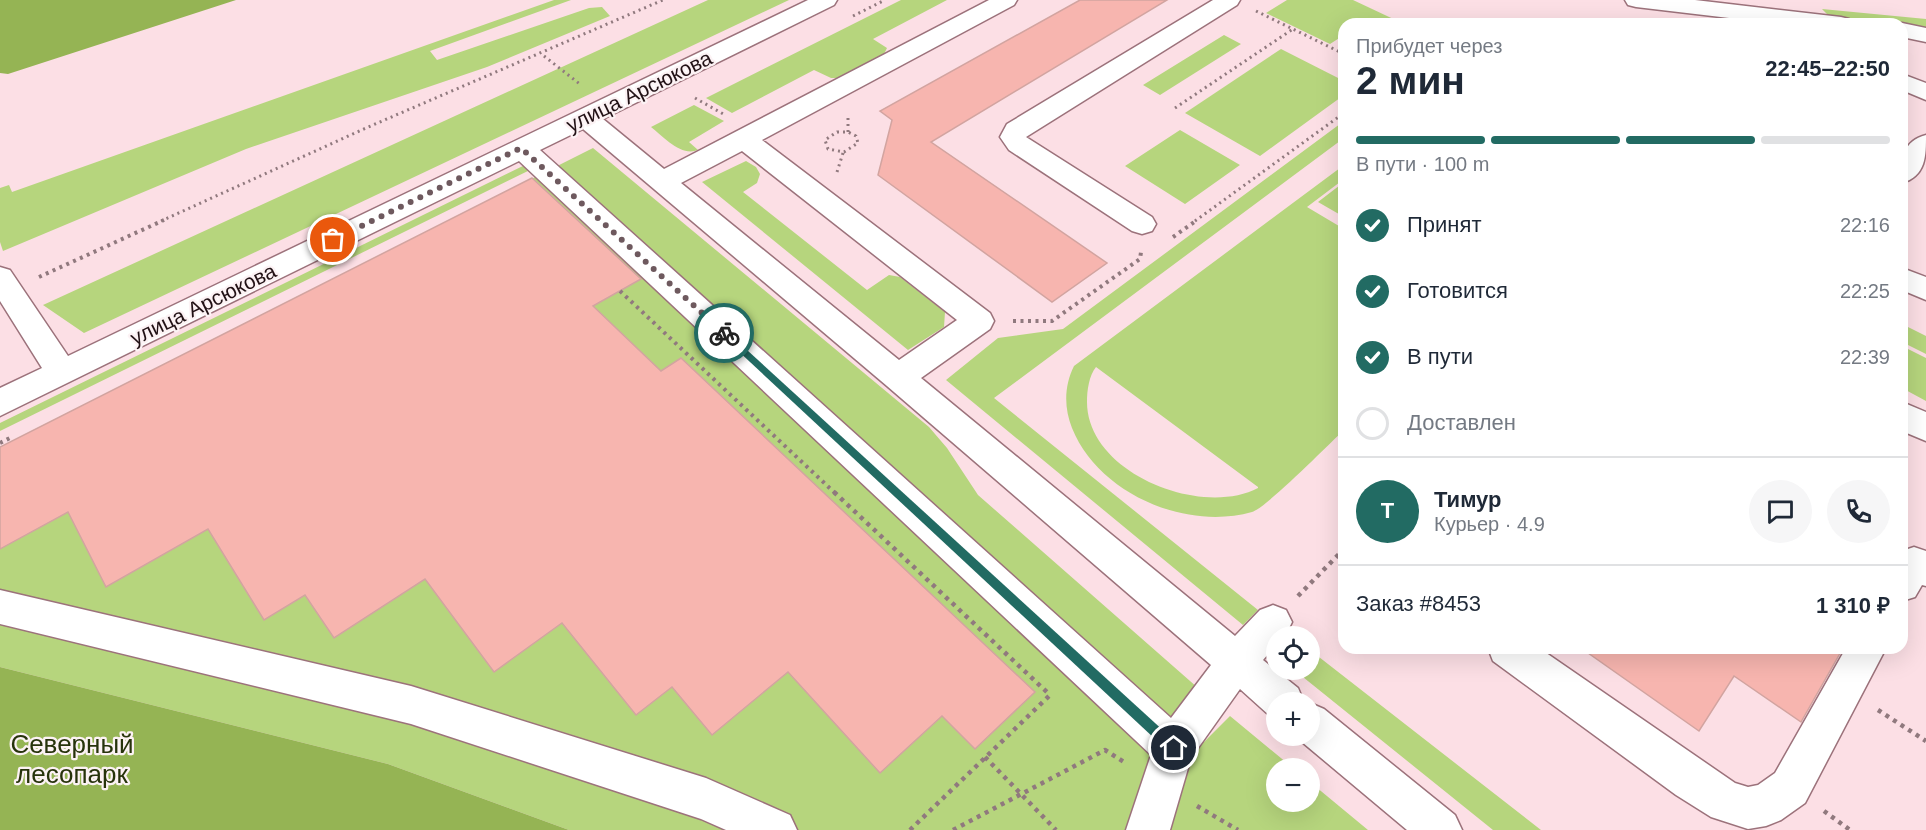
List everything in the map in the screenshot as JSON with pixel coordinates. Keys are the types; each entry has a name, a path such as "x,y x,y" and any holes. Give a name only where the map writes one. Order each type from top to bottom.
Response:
{"street":[{"name":"улица Арсюкова","path":"0,403 521,148 586,104 826,0"},
{"path":"663,182 1006,0"},
{"path":"1142,224 1018,144 1013,137 1016,130 1229,0"},
{"path":"1636,0 1789,18"},
{"path":"1797,0 1824,18"},
{"path":"1908,31 1926,35"},
{"path":"1908,84 1926,92"},
{"path":"586,104 663,182 898,376 1272,692"},
{"path":"744,139 979,321 898,376"},
{"path":"1908,166 1926,143"},
{"path":"521,148 1083,664 1168,767"},
{"path":"1908,281 1926,289"},
{"path":"4,284 63,373"},
{"path":"1908,419 1926,428"},
{"path":"1908,574 1914,563 1926,570"},
{"path":"0,607 411,705 706,799 775,830"},
{"path":"1148,830 1168,767 1236,662 1273,621"},
{"path":"1515,654 1691,780 1726,802 1748,808 1766,805 1790,788 1864,654"},
{"path":"1320,731 1440,830"}],"path":[{"path":"4,284 663,0"},
{"path":"1253,10 1338,51"},
{"path":"1174,108 1293,29"},
{"path":"544,56 586,104"},
{"path":"1142,224 1167,241 1338,117"},
{"path":"843,132 856,136 858,143 853,149 837,153 828,149 825,143 828,136 843,132"},
{"path":"979,321 1052,321 1140,259 1142,224"},
{"path":"620,291 1050,695"},
{"path":"1273,621 1338,555"},
{"path":"910,830 1083,664"},
{"path":"1845,688 1926,741"},
{"path":"953,830 1106,750 1168,767"},
{"path":"985,757 1056,830"}],"green space":[{"path":"0,0 236,0 8,74 0,73"},
{"path":"554,0 571,0 430,51 437,60 589,8 602,7 610,16 487,67 246,149 3,251 0,242 0,188 9,185 12,192"},
{"path":"708,0 789,0 84,333 43,305"},
{"path":"901,0 947,0 873,39 887,48 884,54 840,78 831,78 814,70 732,113 706,98"},
{"path":"1287,0 1353,0 1391,18 1338,18 1338,39 1330,44 1266,13"},
{"path":"1822,9 1926,19 1926,31 1908,26 1908,18 1829,16"},
{"path":"1224,35 1241,44 1160,95 1143,85"},
{"path":"1281,49 1338,78 1338,99 1260,156 1185,113"},
{"path":"694,105 724,121 689,142 698,150 685,151 667,141 651,127"},
{"path":"1338,125 1338,142 994,398 1258,610 1243,625 946,380 998,338 1063,329"},
{"path":"1180,130 1240,165 1185,204 1125,166"},
{"path":"593,148 929,427 947,448 978,495 1198,688 1177,718 1204,742 1230,716 1281,758 1266,758 1266,812 1320,812 1320,790 1368,830 569,830 388,764 0,667 0,447"},
{"path":"746,161 756,167 760,174 757,183 743,192 867,290 889,275 900,277 945,312 944,327 908,350 702,182"},
{"path":"527,164 532,169 0,431 0,423"},
{"path":"1338,169 1338,184 1307,207 1338,225 1338,436 1259,508 1252,512 1226,517 1199,516 1172,511 1147,502 1123,488 1102,471 1084,451 1072,428 1066,397 1074,366","holes":["1096,367 1258,488 1234,496 1207,497 1179,493 1151,483 1126,468 1106,450 1092,427 1087,397 1090,379"]},
{"path":"1338,187 1338,214 1318,202"},
{"path":"1908,327 1926,336 1926,354 1908,345"},
{"path":"1908,349 1926,358 1926,401 1908,391"},
{"path":"1320,658 1541,830 1493,830 1307,680 1320,680"},
{"name":"Северный лесопарк","path":"0,667 388,764 569,830 0,830"}],"building":[{"path":"1080,0 1167,0 931,142 1107,263 1052,302 878,175 892,120 880,111"},
{"path":"532,178 641,279 593,306 661,371 681,358 1035,692 975,749 942,716 880,773 788,672 712,735 672,687 636,715 562,623 494,672 425,579 334,638 305,595 264,620 208,529 106,587 68,512 0,549 0,447"},
{"path":"1590,654 1840,654 1801,722 1734,676 1699,731"}],"way so far":[{"path":"333,240 521,148 724,333"}],"route":[{"path":"724,333 1174,748"}]}
